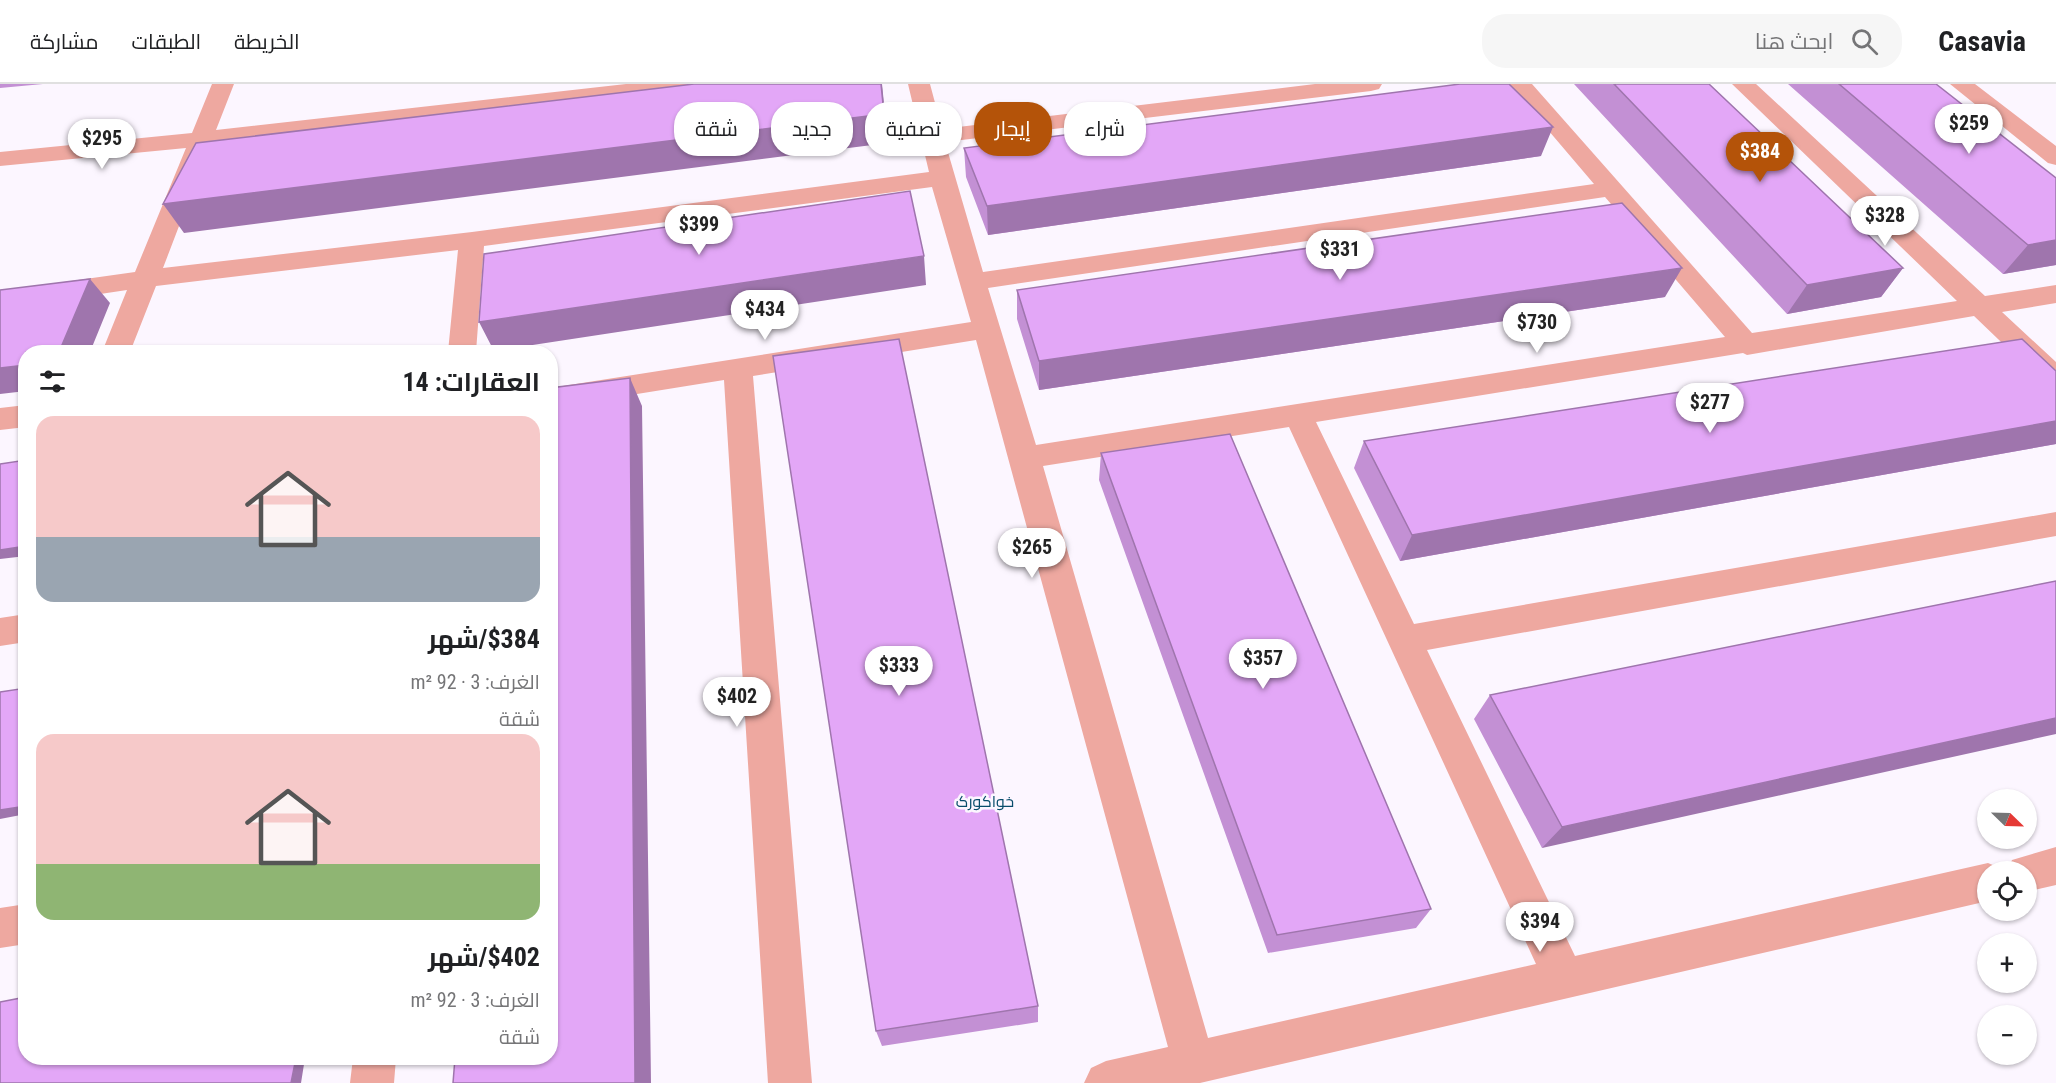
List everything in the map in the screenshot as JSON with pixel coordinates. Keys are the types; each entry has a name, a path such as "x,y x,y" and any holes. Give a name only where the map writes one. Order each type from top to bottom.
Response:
{"street":[{"path":"119,345 223,84"},
{"path":"0,159 201,139 686,84"},
{"path":"919,84 923,102"},
{"path":"962,133 1371,84"},
{"path":"1520,84 1747,345"},
{"path":"1743,84 2056,378"},
{"path":"1961,84 2056,158"},
{"path":"937,156 1025,458 1193,1061"},
{"path":"0,300 145,279 472,240 942,178"},
{"path":"973,282 1611,189"},
{"path":"463,345 472,240"},
{"path":"1025,458 1747,345 2056,294"},
{"path":"558,397 987,329"},
{"path":"738,369 790,1083"},
{"path":"1298,416 1564,978"},
{"path":"0,419 18,417"},
{"path":"1404,640 2056,524"},
{"path":"0,632 18,629"},
{"path":"2037,870 2056,866"},
{"path":"1106,1083 1193,1061 1977,884"},
{"path":"0,928 18,925"},
{"path":"372,1083 374,1065"}],"building":[{"path":"694,84 881,84 883,102 865,102 865,116 853,118 853,102 771,102 771,128 759,130 759,102 674,102 674,140 163,204 196,143"},
{"path":"1460,84 1509,84 1553,127 987,206 964,148 974,147 974,156 1052,156 1052,137 1064,135 1064,156 1146,156 1146,125"},
{"path":"1614,84 1709,84 1903,268 1807,285"},
{"path":"1839,84 1936,84 2056,178 2056,240 2028,245"},
{"path":"910,191 924,256 479,322 484,254"},
{"path":"1622,203 1682,268 1039,361 1017,290"},
{"path":"90,279 62,345 18,345 18,366 0,368 0,290"},
{"path":"899,339 1038,1006 876,1031 773,356"},
{"path":"2022,339 2056,371 2056,421 1412,535 1364,441"},
{"path":"630,378 635,1083 453,1083 454,1065 558,1065 558,387"},
{"path":"1230,434 1431,909 1277,935 1101,453"},
{"path":"18,461 18,547 0,550 0,464"},
{"path":"2056,581 2056,718 1562,827 1490,695"},
{"path":"18,689 18,807 0,810 0,692"},
{"path":"18,999 18,1065 295,1065 291,1083 0,1083 0,1002"}],"district":[{"name":"خواکورک","path":"985,801"}]}
